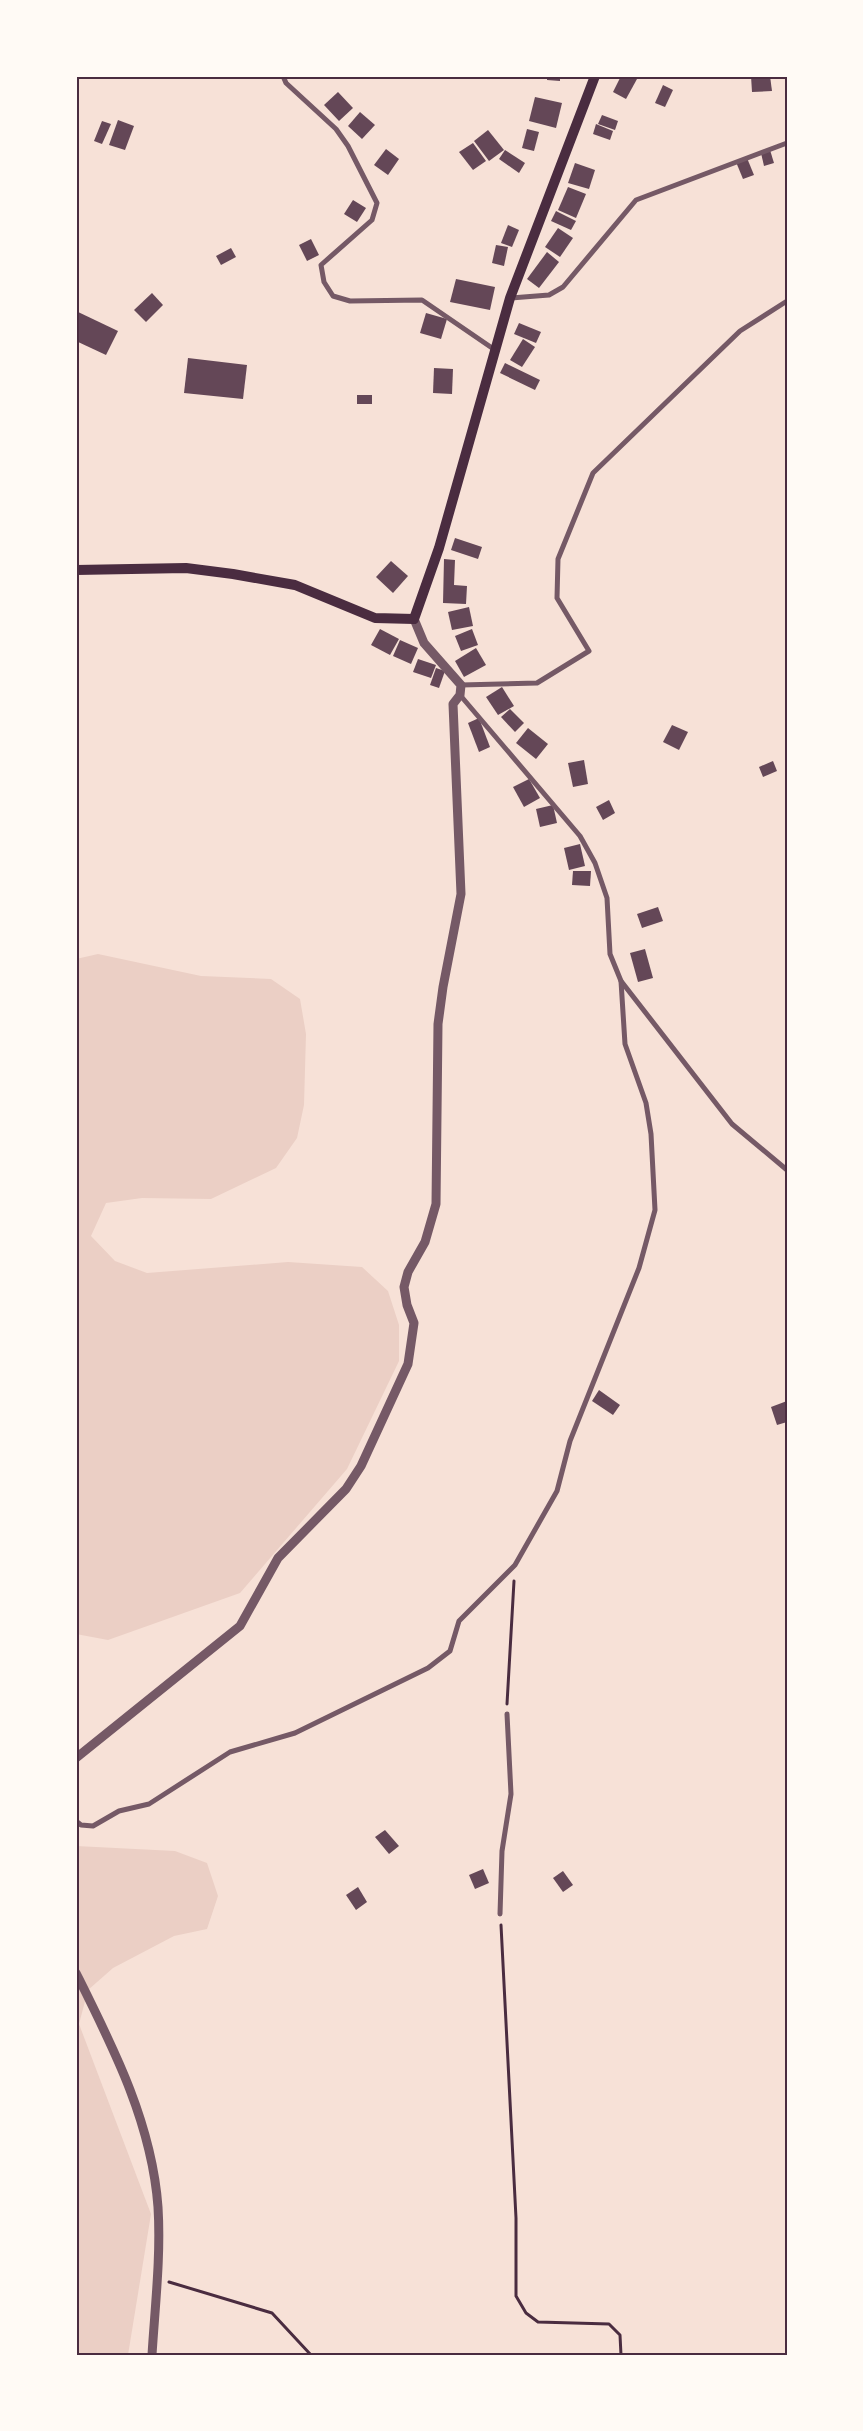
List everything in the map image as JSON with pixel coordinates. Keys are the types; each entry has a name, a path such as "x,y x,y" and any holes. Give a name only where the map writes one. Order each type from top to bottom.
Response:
{"main road":[{"path":"76,570 186,568 233,574 295,585 375,618 414,619 439,548 510,298 595,76"}],"street":[{"path":"283,76 286,83 336,128 348,146 377,203 372,220 321,265 324,282 333,296 350,301 422,300 495,350"},
{"path":"510,298 549,295 563,287 636,200 787,143"},
{"path":"461,685 537,683 589,650 557,598 557,579 558,559 593,473 740,331 787,301"},
{"path":"76,1758 240,1626 278,1558 346,1489 361,1466 408,1364 414,1323 407,1306 404,1287 408,1272 425,1242 436,1204 438,1024 443,987 461,894 453,704 460,695 461,685 424,643 414,619"},
{"path":"460,695 580,836 594,863 607,898 610,954 621,981 732,1124 787,1170"},
{"path":"76,1821 81,1825 93,1826 119,1811 149,1804 230,1752 295,1733 428,1668 450,1650 459,1621 515,1565 558,1491 570,1441 639,1268 655,1210 651,1134 646,1103 625,1044 621,981"},
{"path":"500,1914 502,1851 511,1794 507,1714"},
{"path":"76,1973 120,2059 149,2149 158,2207 157,2278 152,2355"}],"path":[{"path":"507,1714 515,1565"},
{"path":"500,1914 516,2218 516,2296 526,2313 538,2322 609,2324 620,2335 621,2355"},
{"path":"157,2278 272,2313 310,2355"}],"shaded area":[{"path":"98,954 201,976 271,979 300,999 306,1034 304,1105 297,1138 276,1168 211,1199 142,1198 106,1203 91,1236 115,1261 147,1273 288,1262 362,1267 388,1291 399,1325 399,1361 347,1469 240,1593 108,1640 76,1634 76,959"},
{"path":"76,1846 175,1851 207,1863 218,1896 207,1929 174,1936 113,1968 88,1990 79,2024 151,2214 128,2355 76,2355"}],"building":[{"path":"547,76 560,76 560,81 547,80"},
{"path":"621,76 631,76 637,79 626,99 613,92"},
{"path":"751,76 770,76 772,91 752,92"},
{"path":"663,85 673,90 665,107 655,103"},
{"path":"338,92 353,108 339,121 324,105"},
{"path":"535,97 562,103 556,128 529,121"},
{"path":"360,112 375,125 362,139 348,126"},
{"path":"602,115 618,121 615,130 598,124"},
{"path":"118,120 134,126 125,150 109,145"},
{"path":"102,121 111,124 102,144 94,141"},
{"path":"596,124 613,131 610,140 593,134"},
{"path":"527,129 539,132 534,151 522,148"},
{"path":"488,130 504,150 489,161 474,141"},
{"path":"473,143 486,161 473,170 459,152"},
{"path":"386,149 399,159 388,175 374,165"},
{"path":"505,150 525,163 519,173 499,159"},
{"path":"770,150 774,163 764,166 761,153"},
{"path":"747,158 754,175 743,179 736,162"},
{"path":"575,163 595,170 589,189 568,183"},
{"path":"568,187 586,194 576,218 558,210"},
{"path":"353,200 366,208 357,222 344,214"},
{"path":"556,211 576,221 571,230 551,221"},
{"path":"508,225 519,230 512,247 501,243"},
{"path":"558,228 573,238 560,257 545,247"},
{"path":"311,239 319,255 307,261 299,245"},
{"path":"496,245 508,247 504,266 492,263"},
{"path":"231,248 236,257 221,265 216,256"},
{"path":"547,252 559,262 539,288 527,279"},
{"path":"456,279 495,287 490,310 450,302"},
{"path":"152,293 163,305 146,322 134,310"},
{"path":"76,311 118,331 106,355 76,341"},
{"path":"426,313 447,319 441,339 420,333"},
{"path":"519,323 541,332 536,343 514,334"},
{"path":"523,339 535,347 522,367 510,360"},
{"path":"188,358 247,365 243,399 184,393"},
{"path":"505,363 540,380 535,390 500,373"},
{"path":"434,368 453,369 452,394 433,393"},
{"path":"357,395 372,395 372,404 357,404"},
{"path":"455,538 482,547 478,559 451,550"},
{"path":"444,559 455,560 454,585 467,586 466,604 443,603"},
{"path":"391,561 408,576 393,593 376,577"},
{"path":"469,607 473,626 452,630 448,612"},
{"path":"380,629 399,639 390,655 371,645"},
{"path":"472,629 478,645 461,651 455,636"},
{"path":"400,640 418,648 411,664 393,656"},
{"path":"476,648 486,665 464,677 455,661"},
{"path":"418,659 436,665 431,678 413,672"},
{"path":"436,668 445,671 439,688 430,685"},
{"path":"502,687 514,706 498,715 486,697"},
{"path":"510,709 524,723 515,732 501,717"},
{"path":"479,718 490,747 479,752 468,723"},
{"path":"672,725 688,732 679,750 663,742"},
{"path":"528,728 548,744 536,759 516,743"},
{"path":"584,760 588,784 573,787 568,763"},
{"path":"773,761 777,771 763,777 759,767"},
{"path":"529,779 540,798 524,807 513,787"},
{"path":"609,800 615,813 603,820 596,807"},
{"path":"553,805 557,823 540,827 536,809"},
{"path":"580,844 585,866 569,870 564,848"},
{"path":"573,871 591,871 590,886 572,885"},
{"path":"658,907 663,921 642,928 637,914"},
{"path":"645,949 653,978 638,982 630,953"},
{"path":"599,1390 620,1405 613,1415 592,1401"},
{"path":"787,1401 787,1422 777,1425 771,1407"},
{"path":"385,1830 399,1846 389,1854 375,1837"},
{"path":"483,1869 489,1883 475,1889 469,1875"},
{"path":"563,1871 573,1885 563,1892 553,1878"},
{"path":"358,1887 367,1902 356,1910 346,1895"}]}
